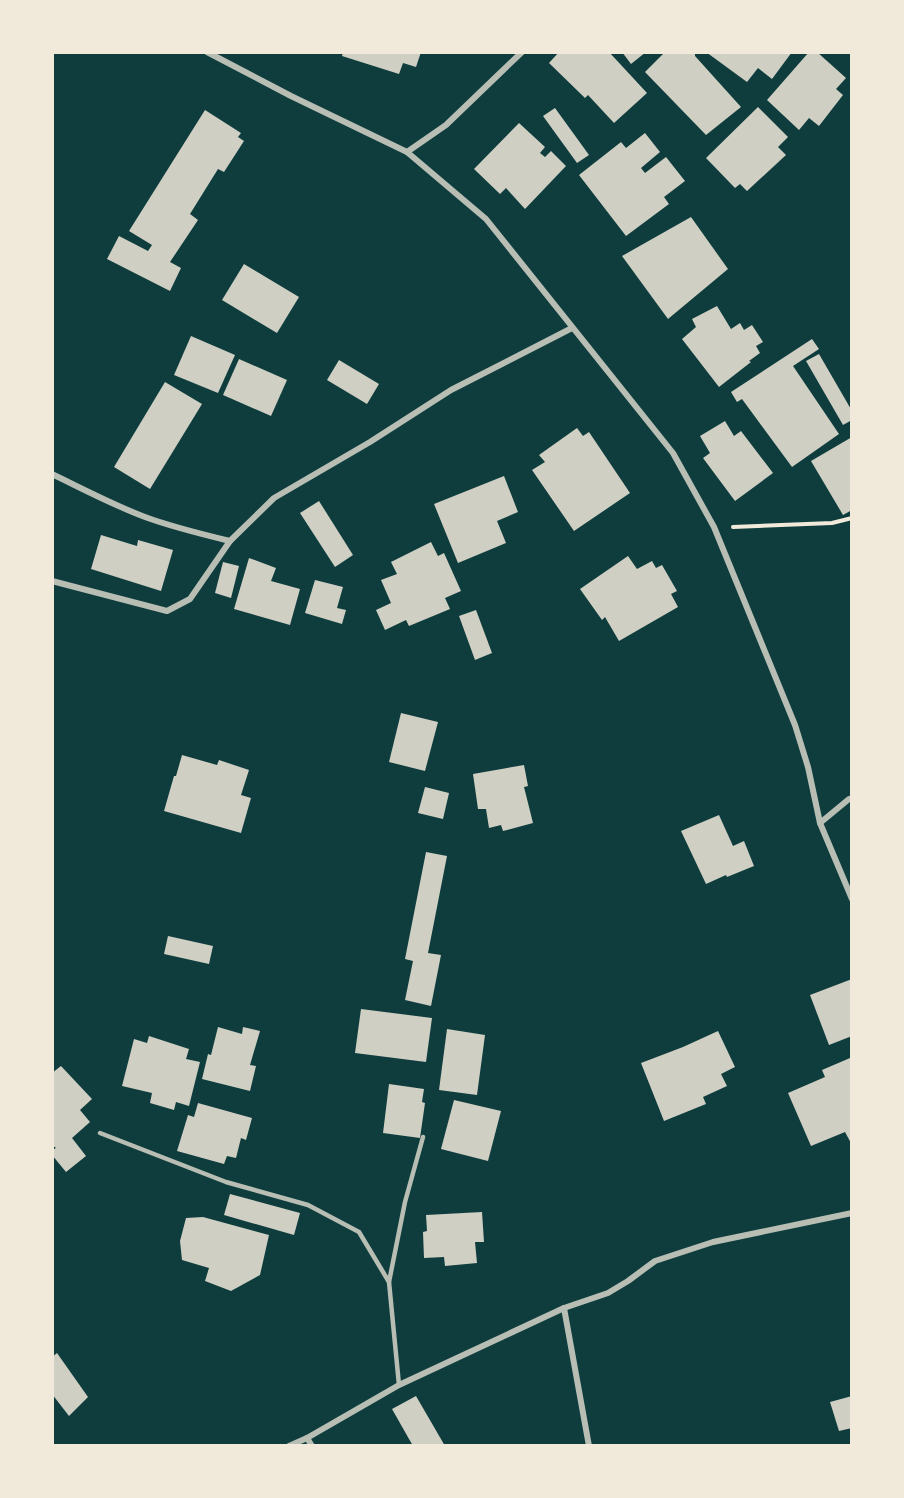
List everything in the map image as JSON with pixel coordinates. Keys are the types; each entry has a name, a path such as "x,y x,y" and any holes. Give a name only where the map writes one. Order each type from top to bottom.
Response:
{"street":[{"path":"207,52 407,152 486,219 673,453 714,527 795,725 808,767 820,823 852,899"},
{"path":"407,152 446,125 522,52"},
{"path":"52,581 167,611 190,599 230,541 274,498 370,442 451,390 573,328"},
{"path":"52,474 111,504 147,518 230,541"},
{"path":"820,823 852,798"},
{"path":"289,1446 399,1385 564,1308 608,1293 655,1261 713,1242 852,1213"},
{"path":"564,1308 589,1446"},
{"path":"307,1438 312,1446"}],"lane":[{"path":"100,1133 226,1182 308,1205 359,1232 389,1282"},
{"path":"399,1385 389,1282 405,1202 423,1137"}],"path":[{"path":"714,527 832,523 852,518"}],"building":[{"path":"343,52 421,52 416,67 403,63 399,74 342,56"},
{"path":"559,52 609,52 647,93 614,123 588,95 585,98 549,63"},
{"path":"622,52 646,52 631,64"},
{"path":"665,52 695,52 695,56 741,107 706,135 645,72"},
{"path":"706,52 792,52 772,79 758,68 747,82"},
{"path":"809,52 817,52 846,78 836,89 843,95 819,126 809,118 799,130 767,100"},
{"path":"758,107 788,137 778,147 786,155 747,191 740,184 735,188 706,158"},
{"path":"555,108 589,155 577,163 543,116"},
{"path":"205,110 241,133 238,137 244,141 224,172 218,169 190,214 198,220 170,262 181,268 170,291 107,259 119,236 148,251 152,245 129,231"},
{"path":"519,123 545,147 540,153 545,157 551,151 566,166 525,209 506,188 500,194 474,169"},
{"path":"645,133 660,152 641,168 645,173 666,157 685,181 664,197 669,204 626,236 579,175 621,142 626,148"},
{"path":"691,217 728,269 668,319 622,256"},
{"path":"244,264 299,297 277,333 222,300"},
{"path":"717,306 731,329 740,323 744,330 752,325 763,342 756,346 760,353 719,387 682,339 696,327 692,319"},
{"path":"191,336 235,355 218,393 174,375"},
{"path":"812,339 819,349 793,366 839,434 792,467 742,399 737,402 731,392"},
{"path":"819,354 852,411 852,420 843,425 806,361"},
{"path":"239,359 287,380 271,416 223,395"},
{"path":"339,360 379,384 367,404 327,380"},
{"path":"165,382 202,404 150,489 114,467"},
{"path":"725,421 734,436 741,431 773,473 735,501 703,458 710,453 700,436"},
{"path":"577,428 583,436 589,432 630,493 574,531 532,470 545,462 539,455"},
{"path":"852,437 852,510 843,515 811,461"},
{"path":"504,476 518,512 497,521 506,543 458,563 434,504"},
{"path":"319,501 353,555 335,567 300,513"},
{"path":"101,535 137,546 138,540 173,550 161,591 91,569"},
{"path":"431,542 438,556 444,553 461,591 445,598 450,609 409,626 406,620 385,630 376,610 391,603 381,580 397,574 391,562"},
{"path":"628,556 637,569 652,561 656,568 662,565 677,591 671,594 678,607 619,641 605,617 602,620 580,589"},
{"path":"249,558 276,568 271,581 300,589 290,625 234,609"},
{"path":"223,562 239,566 231,598 215,593"},
{"path":"315,580 343,587 337,608 346,610 342,624 305,613"},
{"path":"476,610 492,653 475,660 459,616"},
{"path":"401,713 438,722 425,771 389,762"},
{"path":"182,755 217,765 219,760 249,770 241,795 251,798 241,833 164,811"},
{"path":"524,765 528,786 524,787 533,823 503,831 501,825 489,828 486,809 478,809 473,774"},
{"path":"425,787 449,793 443,819 418,813"},
{"path":"719,815 733,846 744,841 754,866 706,884 681,831"},
{"path":"426,852 447,856 428,953 441,955 431,1006 405,1000 413,961 405,959"},
{"path":"168,936 213,946 209,964 164,954"},
{"path":"852,979 852,1036 829,1045 810,995"},
{"path":"361,1009 432,1018 426,1062 355,1053"},
{"path":"218,1027 242,1034 243,1027 260,1031 250,1065 256,1066 250,1091 202,1079"},
{"path":"447,1029 485,1035 477,1095 439,1090"},
{"path":"718,1031 735,1067 721,1074 727,1086 703,1097 706,1104 664,1121 641,1063"},
{"path":"149,1036 189,1049 186,1059 200,1062 189,1106 176,1102 174,1110 150,1103 152,1093 122,1086 134,1039 147,1043"},
{"path":"850,1058 852,1061 852,1145 845,1132 811,1146 788,1093 825,1077 822,1070"},
{"path":"61,1066 92,1099 80,1110 90,1122 72,1138 86,1156 66,1172 52,1155 52,1150 56,1148 52,1145 52,1073"},
{"path":"389,1084 424,1089 422,1102 425,1103 420,1138 383,1133"},
{"path":"454,1100 501,1111 488,1161 441,1149"},
{"path":"198,1103 252,1118 246,1140 241,1138 236,1158 227,1156 224,1164 177,1151 188,1115 194,1117"},
{"path":"230,1194 300,1213 294,1235 224,1215"},
{"path":"482,1212 484,1242 475,1242 477,1263 445,1266 444,1257 424,1258 423,1232 427,1231 426,1215"},
{"path":"203,1217 269,1235 260,1275 231,1291 205,1281 209,1268 182,1260 180,1241 186,1218"},
{"path":"57,1353 88,1397 69,1416 52,1394 52,1357"},
{"path":"416,1396 445,1446 413,1446 392,1409"},
{"path":"852,1396 852,1428 839,1431 830,1402"}]}
